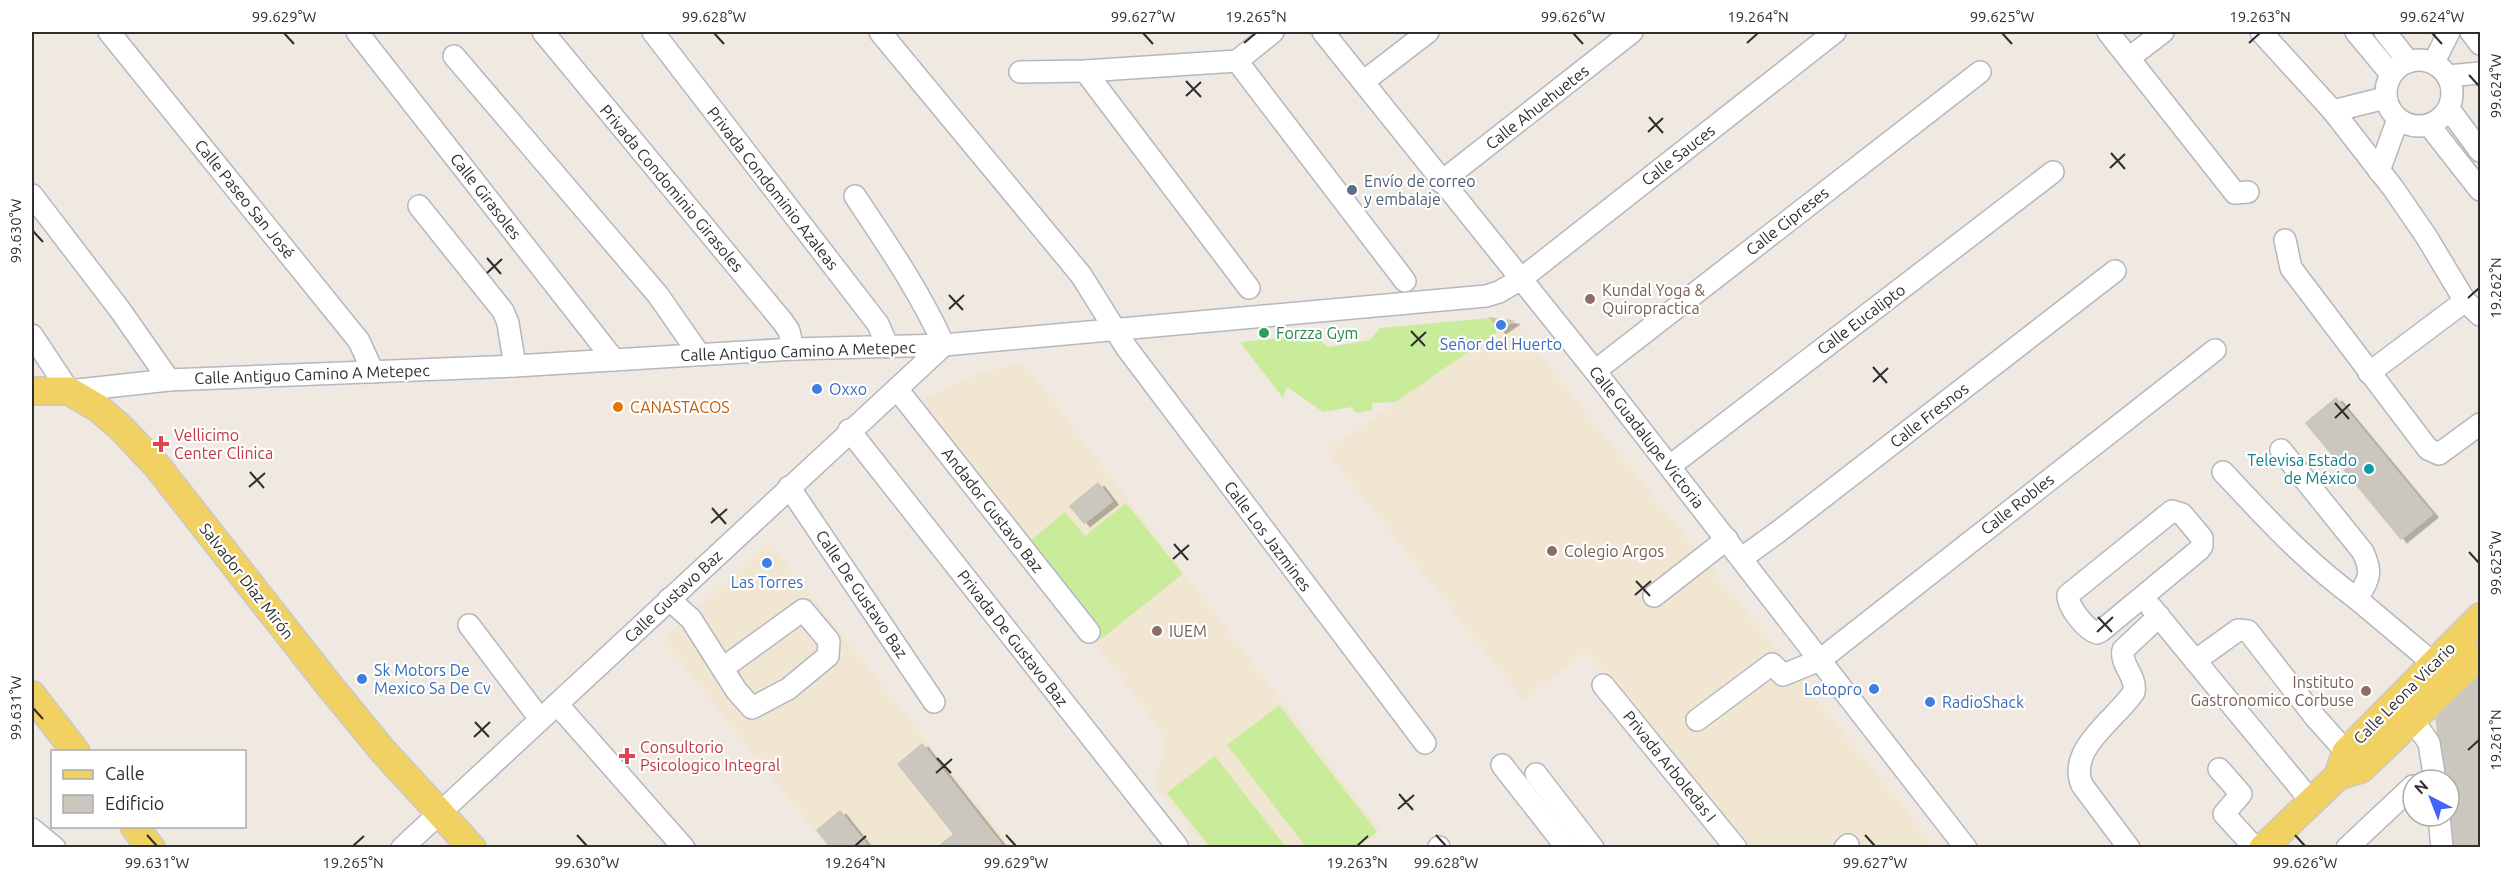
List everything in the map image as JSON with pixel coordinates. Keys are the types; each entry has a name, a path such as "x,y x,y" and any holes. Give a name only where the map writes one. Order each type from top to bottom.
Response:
{"main road":[{"path":"32,391 69,391"},
{"name":"Salvador Díaz Mirón","path":"69,391 106,414 157,466 383,751 472,848"},
{"name":"Calle Leona Vicario","path":"2267,846 2348,765 2433,663 2481,617"},
{"name":"Calle Leona Vicario","path":"2348,765 2413,720 2481,655"},
{"path":"32,695 74,750"},
{"path":"136,828 151,848"}],"street":[{"name":"Calle Paseo San José","path":"109,32 359,341 373,372"},
{"name":"Calle Girasoles","path":"357,32 614,360"},
{"name":"Privada Condominio Girasoles","path":"543,32 783,322 789,331 793,349"},
{"name":"Privada Condominio Azaleas","path":"653,32 878,324 888,347"},
{"name":"Calle Los Jazmines","path":"880,32 1081,275 1113,329 1425,743"},
{"path":"1020,72 1085,71 1237,61 1273,32"},
{"name":"Calle Guadalupe Victoria","path":"1323,32 1670,466 1966,848"},
{"path":"1363,82 1428,32"},
{"name":"Calle Ahuehuetes","path":"1441,182 1632,32"},
{"name":"Calle Sauces","path":"1521,279 1835,32"},
{"path":"2108,32 2235,193 2248,192"},
{"path":"2129,58 2163,32"},
{"path":"2261,32 2333,111 2426,236 2473,308 2369,373"},
{"path":"2356,32 2391,74"},
{"path":"2385,32 2408,61"},
{"path":"2448,32 2441,69 2452,86 2449,109 2440,119 2429,125 2408,125 2398,119 2385,98 2386,86 2391,74 2408,61 2425,60 2441,69 2481,73"},
{"path":"2471,32 2481,44"},
{"path":"454,56 658,295 699,354"},
{"path":"1237,61 1405,281"},
{"path":"1085,71 1249,288"},
{"name":"Calle Cipreses","path":"1595,371 1980,72"},
{"path":"2333,111 2385,98"},
{"path":"2449,109 2481,151"},
{"path":"2379,171 2398,119"},
{"path":"2429,125 2481,190"},
{"name":"Calle Eucalipto","path":"1670,466 2053,172"},
{"path":"32,195 120,310 169,380"},
{"path":"855,196 890,248 934,323 944,345"},
{"path":"419,206 503,312 508,323 516,366"},
{"path":"2285,240 2291,268 2428,450 2439,454 2481,424"},
{"name":"Calle Fresnos","path":"1742,558 2115,271"},
{"name":"Calle Antiguo Camino A Metepec","path":"69,391 169,380 516,366 793,349 944,345 1470,298 1499,292 1521,279"},
{"path":"32,335 69,391"},
{"name":"Calle Gustavo Baz","path":"402,848 849,430 944,345"},
{"name":"Calle Robles","path":"1697,720 1772,664 1783,675 1820,660 2215,350"},
{"name":"Andador Gustavo Baz","path":"897,388 1089,632"},
{"name":"Privada De Gustavo Baz","path":"849,430 1177,846"},
{"path":"2281,450 2363,552 2369,565 2370,576 2357,599"},
{"path":"2223,472 2295,549 2433,663"},
{"name":"Calle De Gustavo Baz","path":"789,487 934,702"},
{"path":"2177,512 2202,538 2202,546 2143,598 2097,633 2090,631 2067,598 2072,589 2167,514 2177,512"},
{"path":"1654,596 1727,539"},
{"path":"2143,598 2310,801"},
{"path":"669,599 691,619 736,690 753,708 788,689 828,656 829,641 802,610 723,668"},
{"path":"2129,848 2082,785 2077,774 2078,764 2082,751 2134,692 2134,680 2124,659 2123,650 2159,616"},
{"path":"469,625 540,719"},
{"path":"2195,661 2238,630 2248,631 2348,765"},
{"name":"Privada Arboledas I","path":"1603,685 1736,848"},
{"path":"556,704 684,848"},
{"path":"2413,720 2429,743 2429,768"},
{"path":"1502,765 1568,848"},
{"path":"2218,769 2241,794 2224,814 2267,846"},
{"path":"1536,774 1593,848"},
{"path":"2347,848 2401,797"},
{"path":"2440,828 2442,848"},
{"path":"32,829 55,848"}],"shaded area":[{"name":"Colegio Argos","path":"1513,321 1935,847 1746,847 1586,652 1524,701 1326,451"},
{"name":"IUEM","path":"1024,363 1381,831 1362,847 1205,847 1155,785 1166,738 1005,523 913,407 949,386 977,374"},
{"path":"769,542 1011,847 827,847 663,640"}],"green space":[{"path":"1490,318 1500,330 1396,402 1372,403 1373,410 1355,413 1352,407 1323,412 1287,387 1283,398 1240,342 1312,334 1328,347 1370,340 1380,328"},
{"path":"1126,503 1183,574 1101,639 1024,546 1065,512 1085,536"},
{"path":"1279,705 1377,832 1356,847 1306,847 1227,745"},
{"path":"1215,756 1286,847 1210,847 1167,793"}],"building":[{"name":"Señor del Huerto","path":"1490,318 1513,321 1500,330"},
{"name":"Televisa Estado de México","path":"2336,398 2432,514 2401,539 2306,423"},
{"path":"1098,483 1112,501 1084,523 1070,506"},
{"path":"2480,672 2480,848 2453,848 2453,841 2448,841 2448,828 2461,828 2461,768 2441,768 2436,716"},
{"path":"922,744 1004,848 937,848 954,834 898,764"},
{"path":"840,811 869,848 831,848 817,830"}],"place":[{"name":"Envío de correo y embalaje","path":"1352,190"},
{"name":"Kundal Yoga & Quiropractica","path":"1590,299"},
{"name":"Señor del Huerto","path":"1501,325"},
{"name":"Forzza Gym","path":"1264,333"},
{"name":"Oxxo","path":"817,389"},
{"name":"CANASTACOS","path":"618,407"},
{"name":"Vellicimo Center Clinica","path":"161,444"},
{"name":"Televisa Estado de México","path":"2369,469"},
{"name":"Colegio Argos","path":"1552,551"},
{"name":"Las Torres","path":"767,563"},
{"name":"IUEM","path":"1157,631"},
{"name":"Sk Motors De Mexico Sa De Cv","path":"362,679"},
{"name":"Lotopro","path":"1874,689"},
{"name":"Instituto Gastronomico Corbuse","path":"2366,691"},
{"name":"RadioShack","path":"1930,702"},
{"name":"Consultorio Psicologico Integral","path":"627,756"}]}
